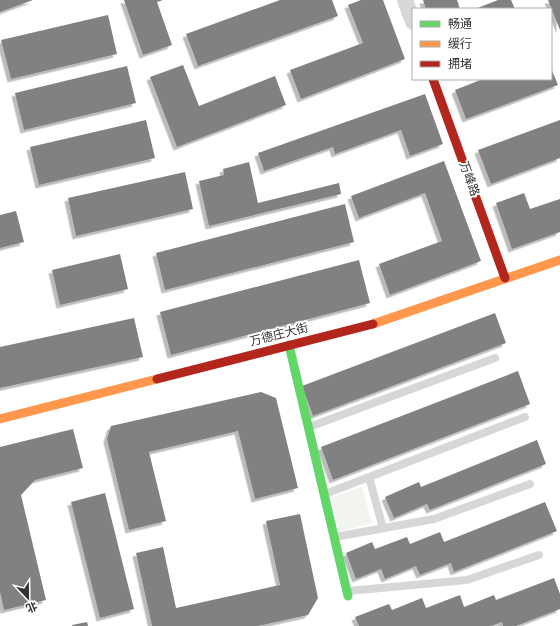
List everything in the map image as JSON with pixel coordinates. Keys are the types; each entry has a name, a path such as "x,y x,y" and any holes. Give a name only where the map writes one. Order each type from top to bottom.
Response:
{"street":[{"path":"405,0 412,19"},
{"name":"万峰路","path":"433,80 505,278"},
{"name":"万德庄大街","path":"0,419 388,320 560,260"},
{"path":"289,345 348,594"}],"lane":[{"path":"308,427 495,358"},
{"path":"324,494 526,417"},
{"path":"369,477 383,528"},
{"path":"334,537 434,519 530,484"},
{"path":"348,594 467,580 539,555"}],"shaded area":[{"path":"362,487 372,523 339,532 332,497"}],"building":[{"path":"0,0 33,0 0,12"},
{"path":"124,0 163,0 157,2 172,45 143,55"},
{"path":"280,0 332,0 338,16 198,66 186,34"},
{"path":"361,0 383,0 405,59 301,99 290,70 363,43 348,5"},
{"path":"423,0 457,0 460,8 426,8"},
{"path":"498,0 511,0 515,8 478,8"},
{"path":"548,0 560,0 560,30 552,8"},
{"path":"108,15 117,54 11,79 1,40"},
{"path":"183,65 199,106 275,76 286,105 177,147 150,77"},
{"path":"127,66 136,103 24,130 15,93"},
{"path":"552,70 558,85 466,119 455,90 480,80 552,80"},
{"path":"425,94 443,144 410,156 401,130 335,154 333,147 264,171 258,153"},
{"path":"146,120 155,158 39,185 30,147"},
{"path":"560,120 560,158 491,184 478,150"},
{"path":"444,161 481,261 390,295 379,264 442,241 425,193 359,218 351,196"},
{"path":"249,162 258,203 339,183 341,194 209,226 199,181 224,175 223,169"},
{"path":"185,172 193,209 76,236 68,198"},
{"path":"524,193 530,209 560,199 560,232 512,249 496,203"},
{"path":"345,204 354,242 165,290 156,253"},
{"path":"16,211 24,242 0,248 0,215"},
{"path":"120,254 128,289 60,305 52,270"},
{"path":"359,260 370,303 171,355 160,312"},
{"path":"495,313 506,343 313,416 302,386"},
{"path":"134,318 143,357 0,388 0,347"},
{"path":"518,371 530,404 333,480 321,447"},
{"path":"261,392 276,398 298,488 255,499 238,431 149,452 166,521 129,530 107,439 111,426"},
{"path":"73,429 83,468 35,480 21,495 46,600 4,610 0,592 0,447"},
{"path":"537,440 546,464 430,510 427,504 394,518 385,497 419,482 421,487"},
{"path":"105,493 134,609 100,618 71,502"},
{"path":"545,502 557,531 454,572 451,563 420,575 416,566 385,579 381,569 356,579 346,553 372,542 375,549 407,537 410,544 440,532 444,542"},
{"path":"300,514 318,598 308,615 258,626 152,626 136,553 163,547 176,608 280,585 266,521"},
{"path":"554,578 560,594 560,609 516,626 503,626 502,622 491,626 359,626 355,617 389,604 392,610 422,598 426,608 460,595 464,607 494,595 496,600"},
{"path":"87,622 88,626 72,626 72,625"}],"traffic: fast":[{"path":"289,345 348,596"}],"traffic: slow":[{"path":"373,324 560,260"},
{"path":"0,419 157,379"}],"traffic: jam":[{"path":"433,80 505,278"},
{"path":"157,379 373,324"}]}
